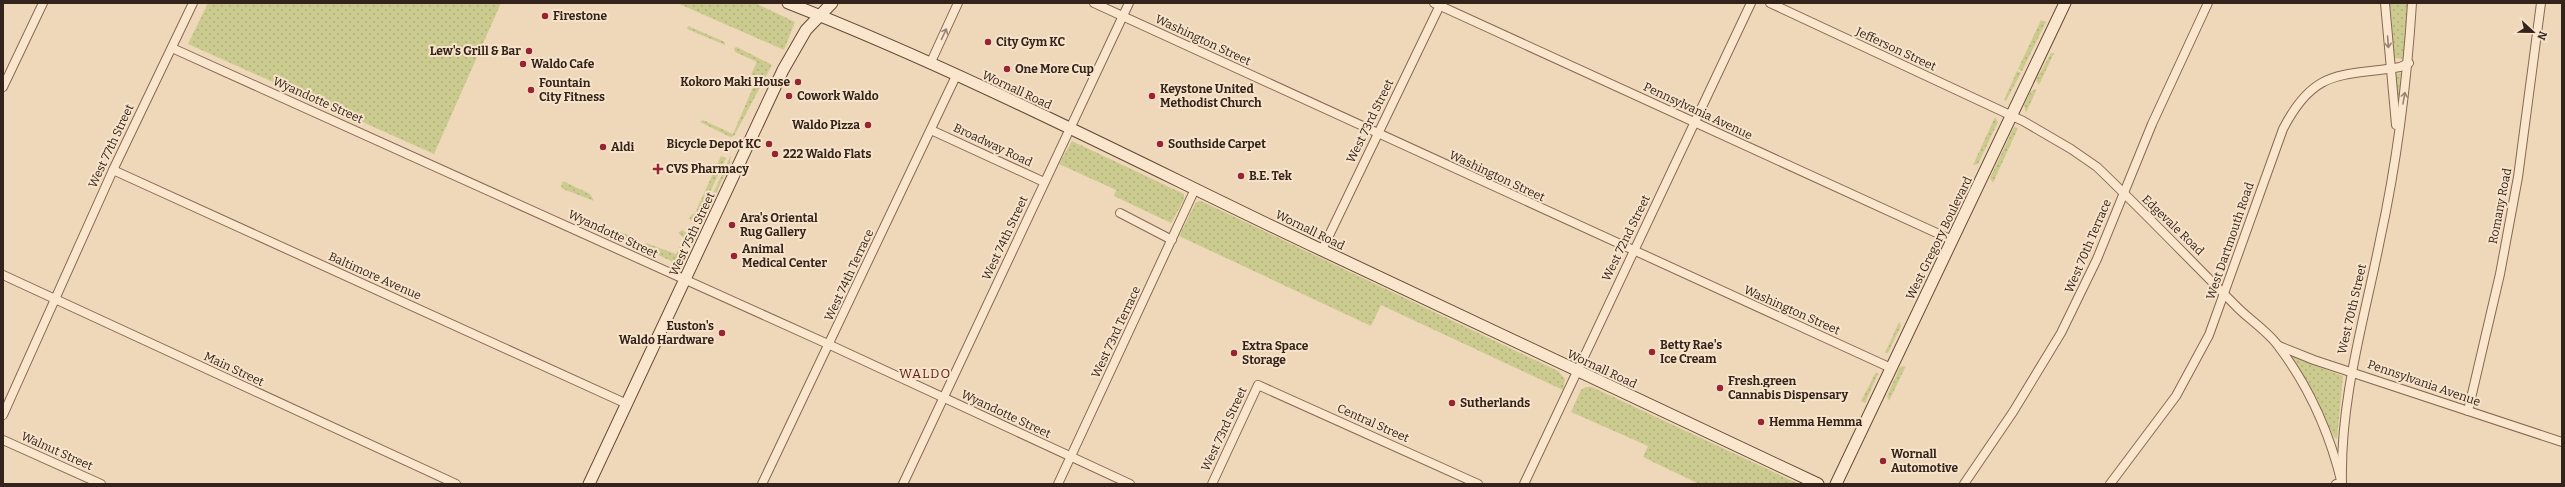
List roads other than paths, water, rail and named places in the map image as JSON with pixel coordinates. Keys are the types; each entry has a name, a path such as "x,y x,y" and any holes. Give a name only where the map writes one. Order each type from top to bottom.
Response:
{"main road":[{"name":"Wornall Road","path":"788,3 930,64 1070,129 1576,371 1818,484"},
{"name":"West 75th Street","path":"590,484 783,70 806,30 832,3"},
{"name":"West Gregory Boulevard","path":"1836,484 2065,3"}],"street":[{"path":"3,87 42,3"},
{"name":"West 77th Street","path":"3,416 56,301 113,170 193,3"},
{"path":"930,64 958,3"},
{"name":"Washington Street","path":"1094,3 1377,134 1891,368"},
{"name":"West 74th Street","path":"903,484 1044,182 1130,3"},
{"name":"West 72nd Street","path":"1524,484 1576,371 1752,3"},
{"name":"Jefferson Street","path":"1770,3 2012,116"},
{"name":"West 70th Terrace","path":"1964,484 2013,412 2061,333 2084,287 2152,124 2208,3"},
{"name":"West 70th Street","path":"2385,3 2397,136"},
{"name":"West 70th Street","path":"2340,483 2342,437 2351,371 2381,240 2409,62 2412,3"},
{"name":"Romany Road","path":"2468,411 2500,274 2518,177 2541,3"},
{"name":"Pennsylvania Avenue","path":"1438,4 1952,240"},
{"name":"West 73rd Street","path":"1322,250 1438,4"},
{"name":"Wyandotte Street","path":"172,48 830,345 1130,484"},
{"name":"West Dartmouth Road","path":"2110,484 2176,396 2209,335 2225,295 2283,130 2299,102 2331,77 2390,68 2409,62"},
{"name":"West 74th Terrace","path":"762,484 830,345 956,76"},
{"name":"Edgevale Road","path":"2012,116 2071,149 2097,168 2225,295 2278,345 2308,390 2320,415 2334,452 2340,483"},
{"name":"Broadway Road","path":"931,130 1044,182"},
{"name":"Baltimore Avenue","path":"113,170 627,404"},
{"name":"West 73rd Terrace","path":"1058,484 1195,189"},
{"path":"1120,214 1172,240"},
{"name":"Main Street","path":"3,276 456,484"},
{"name":"Pennsylvania Avenue","path":"2278,345 2314,360 2562,442"},
{"name":"West 73rd Street","path":"1212,484 1258,385"},
{"name":"Central Street","path":"1258,385 1478,484"},
{"name":"Walnut Street","path":"3,440 101,484"}],"place":[{"name":"Firestone","path":"545,16"},
{"name":"City Gym KC","path":"988,42"},
{"name":"Lew's Grill & Bar","path":"529,51"},
{"name":"Waldo Cafe","path":"523,64"},
{"name":"One More Cup","path":"1007,69"},
{"name":"Kokoro Maki House","path":"798,82"},
{"name":"Fountain City Fitness","path":"531,90"},
{"name":"Cowork Waldo","path":"789,96"},
{"name":"Keystone United Methodist Church","path":"1152,96"},
{"name":"Waldo Pizza","path":"868,125"},
{"name":"Bicycle Depot KC","path":"769,144"},
{"name":"Southside Carpet","path":"1160,144"},
{"name":"Aldi","path":"603,147"},
{"name":"222 Waldo Flats","path":"775,154"},
{"name":"CVS Pharmacy","path":"658,169"},
{"name":"B.E. Tek","path":"1241,176"},
{"name":"Ara's Oriental Rug Gallery","path":"732,225"},
{"name":"Animal Medical Center","path":"734,256"},
{"name":"Euston's Waldo Hardware","path":"722,333"},
{"name":"Betty Rae's Ice Cream","path":"1652,352"},
{"name":"Extra Space Storage","path":"1234,353"},
{"name":"Fresh.green Cannabis Dispensary","path":"1720,388"},
{"name":"Sutherlands","path":"1452,403"},
{"name":"Hemma Hemma","path":"1761,422"},
{"name":"Wornall Automotive","path":"1883,461"}],"district":[{"name":"WALDO","path":"925,373"}]}
